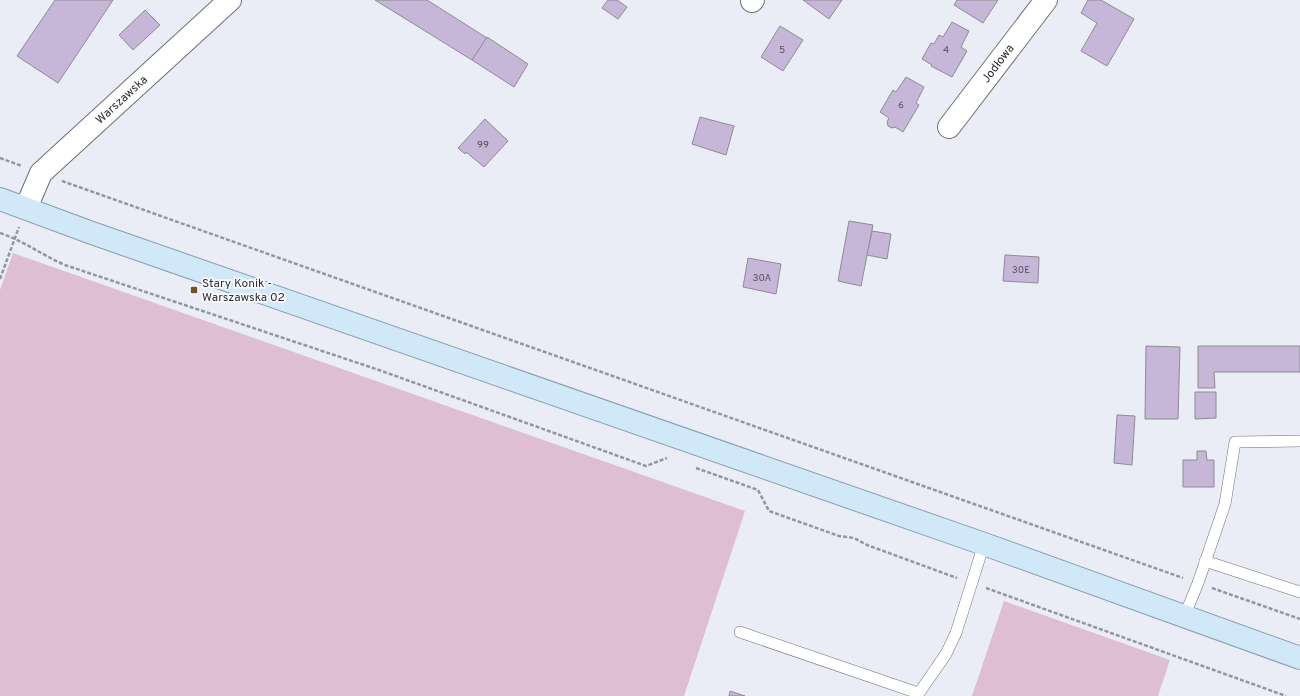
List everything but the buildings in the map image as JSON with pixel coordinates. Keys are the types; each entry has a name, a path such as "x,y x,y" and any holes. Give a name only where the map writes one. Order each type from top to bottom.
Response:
{"main road":[{"path":"0,199 85,231 984,544 1300,658"}],"street":[{"name":"Warszawska","path":"26,208 41,173 230,0"},
{"name":"Jodłowa","path":"948,127 1046,0"}],"lane":[{"path":"1184,617 1198,583 1225,504 1235,442 1300,441"},
{"path":"740,632 917,694 946,654 956,633 984,544"},
{"path":"1205,561 1300,592"}],"path":[{"path":"0,158 1300,619"},
{"path":"0,279 26,208"},
{"path":"0,233 26,243 41,255 65,265 379,370 646,466 665,457 672,460"},
{"path":"694,467 758,490 769,511 840,536 854,538 867,545 972,584 1286,696"}],"shaded area":[{"path":"13,253 745,511 684,696 0,696 0,290"},
{"path":"1004,601 1170,660 1158,696 972,696"}],"place":[{"name":"Stary Konik - Warszawska 02","path":"194,290"}]}
